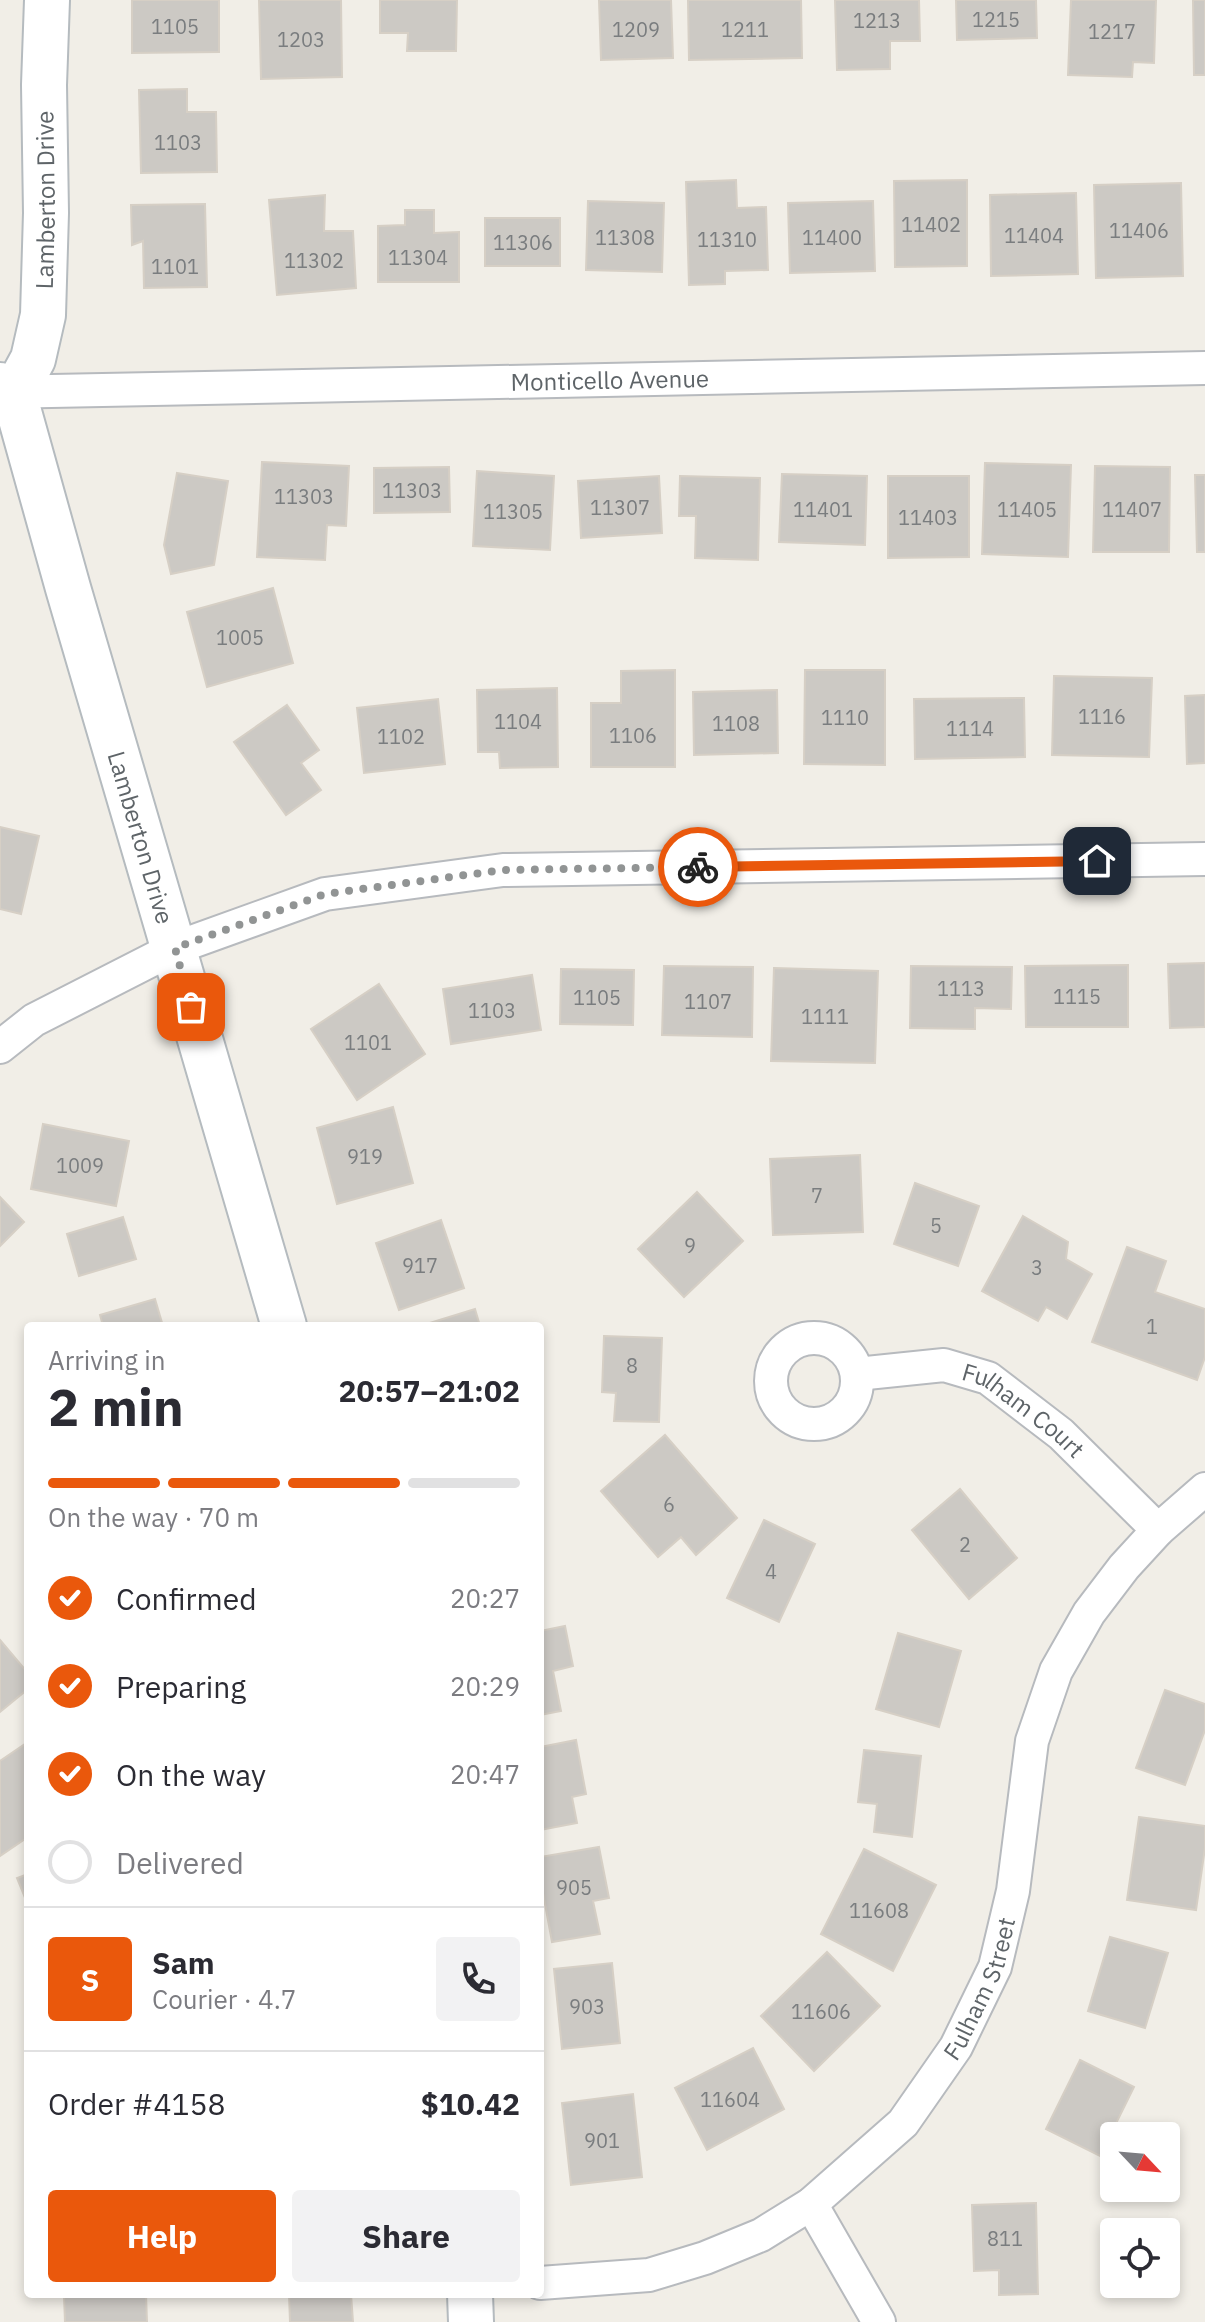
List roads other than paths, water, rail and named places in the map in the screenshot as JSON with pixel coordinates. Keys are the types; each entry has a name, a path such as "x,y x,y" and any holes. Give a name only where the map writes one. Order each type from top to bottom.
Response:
{"street":[{"name":"Lamberton Drive","path":"47,0 43,315 33,359 5,390 68,588 283,1322"},
{"name":"Monticello Avenue","path":"5,390 1205,368"},
{"path":"0,1047 34,1020 175,948 325,894 503,870 1205,859"},
{"name":"Fulham Court","path":"857,1374 944,1365 988,1378 1061,1434 1158,1530"},
{"name":"Fulham Street","path":"544,2283 649,2275 705,2258 761,2235 811,2204 903,2123 956,2047 995,1967 1013,1891 1032,1741 1056,1671 1089,1613 1124,1567 1158,1530 1205,1489"},
{"path":"811,2204 879,2322"},
{"path":"470,2298 471,2322"}]}
